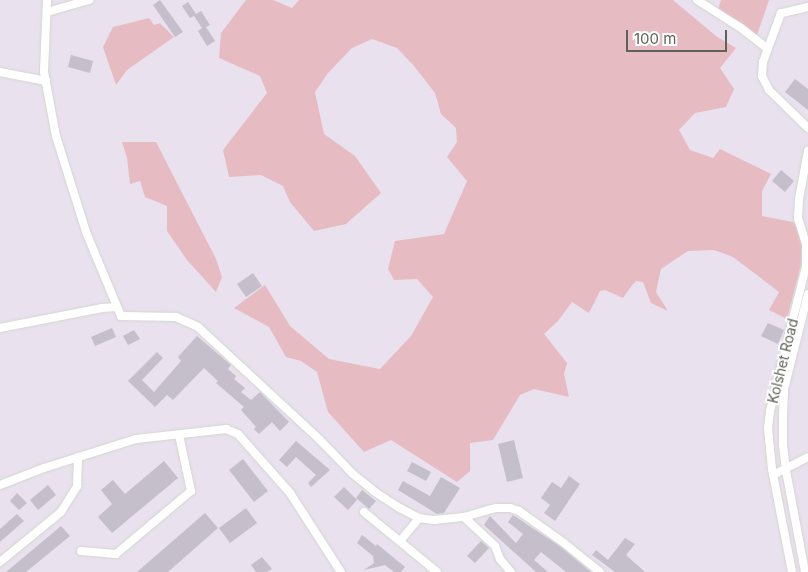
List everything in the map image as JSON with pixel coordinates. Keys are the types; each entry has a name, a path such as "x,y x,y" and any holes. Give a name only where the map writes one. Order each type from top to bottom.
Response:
{"street":[{"path":"47,0 44,72 56,136 86,232 121,316 176,317 198,327 320,440 353,474 374,492 419,518 445,520 496,508 518,511 564,543 600,572"},
{"path":"46,12 89,0"},
{"path":"698,0 741,28 768,49"},
{"path":"808,7 781,13 768,49 762,76 769,90 808,128"},
{"path":"0,72 46,81"},
{"name":"Kolshet Road","path":"792,572 773,475 768,428 770,411 781,388 792,336 806,295 808,256 798,218 799,198 808,151"},
{"path":"0,328 102,308 116,307"},
{"name":"Kolshet Road","path":"781,388 786,470 805,572"},
{"path":"0,485 78,457 136,439 226,429 238,434 290,493 341,572"},
{"path":"81,551 116,554 191,491 180,435"},
{"path":"0,562 61,512 77,486 78,457"},
{"path":"773,475 808,457"},
{"path":"364,512 437,572"},
{"path":"464,517 496,546 500,559 511,572"},
{"path":"400,541 419,518"}],"shaded area":[{"path":"246,0 273,0 292,8 299,0 673,0 716,36 736,48 720,68 734,89 726,107 695,113 679,130 690,150 713,158 720,149 771,174 762,191 762,216 793,222 800,234 803,248 803,257 787,319 769,310 779,292 733,257 714,250 688,251 661,269 656,292 668,311 651,303 643,282 636,281 623,298 605,290 600,291 589,313 572,302 558,321 544,334 567,363 564,374 569,397 534,389 520,395 493,440 470,443 470,471 457,482 391,440 364,452 328,412 317,372 301,361 286,357 269,327 234,308 265,285 290,326 329,359 380,369 411,336 433,297 417,279 394,280 388,269 395,241 444,234 467,181 447,157 457,142 456,128 441,114 435,93 397,48 372,39 352,48 328,73 315,92 324,134 355,156 381,193 346,224 314,231 290,202 283,186 261,175 229,177 223,150 267,93 260,76 219,58 221,33"},
{"path":"721,0 769,0 756,38 717,13"},
{"path":"149,18 154,25 160,23 174,37 127,70 116,85 103,47 113,27"},
{"path":"122,142 156,142 216,259 222,277 216,292 187,260 167,231 167,206 145,197 140,181 130,184 127,158"}],"building":[{"path":"160,0 183,32 175,37 153,5"},
{"path":"188,2 196,14 201,11 210,25 206,27 215,41 207,46 198,31 202,28 194,16 190,18 182,6"},
{"path":"71,55 93,61 90,73 68,67"},
{"path":"795,79 808,89 808,110 785,92"},
{"path":"781,170 794,181 785,192 772,181"},
{"path":"253,273 262,286 246,297 237,284"},
{"path":"768,323 784,330 778,344 761,336"},
{"path":"112,328 116,337 95,346 91,337"},
{"path":"134,330 140,339 128,345 123,336"},
{"path":"197,336 231,365 228,369 236,376 234,379 245,388 241,392 251,400 260,392 289,422 280,431 272,422 259,434 254,429 256,427 241,410 244,407 216,383 218,381 204,368 173,400 167,395 155,407 128,381 157,352 163,358 142,380 154,392 181,361 178,357"},
{"path":"514,440 523,478 507,482 498,444"},
{"path":"296,441 330,470 311,487 308,483 316,475 296,457 287,467 279,460"},
{"path":"243,459 268,491 254,502 229,470"},
{"path":"164,461 178,478 112,533 98,517 112,504 101,490 113,480 125,494"},
{"path":"412,462 431,472 426,481 407,471"},
{"path":"569,476 580,484 555,521 544,513 550,505 541,498 552,482 561,488"},
{"path":"441,477 460,488 444,513 437,514 398,490 403,481 430,496"},
{"path":"48,485 56,495 38,510 30,500"},
{"path":"344,487 357,500 348,510 334,497"},
{"path":"362,490 376,501 369,509 356,498"},
{"path":"17,493 27,503 19,510 10,501"},
{"path":"246,508 257,523 230,543 219,528"},
{"path":"205,513 218,528 168,572 137,572"},
{"path":"17,514 24,521 0,542 0,529"},
{"path":"513,515 561,547 591,572 566,572 541,552 534,560 548,572 536,572 484,525 490,516 516,543 523,534 508,522"},
{"path":"61,526 70,536 26,572 6,572"},
{"path":"362,535 376,546 377,544 405,567 401,572 394,572 385,565 364,570 374,563 373,556 357,543"},
{"path":"625,538 635,544 626,555 645,572 615,572 592,555 596,550 608,560"},
{"path":"481,541 489,548 475,563 467,556"},
{"path":"262,557 272,569 267,572 256,572 251,565"}]}
